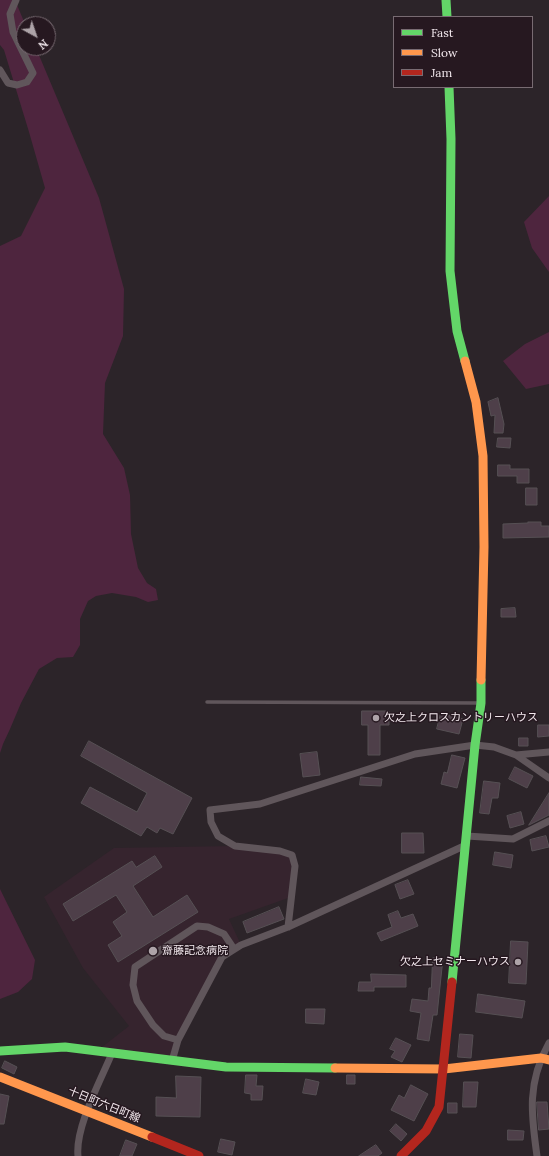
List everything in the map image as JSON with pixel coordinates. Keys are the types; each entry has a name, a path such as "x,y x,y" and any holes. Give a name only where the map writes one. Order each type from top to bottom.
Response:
{"street":[{"path":"0,70 8,83 17,85 27,82 33,73 13,32 10,14 16,0"},
{"path":"446,0 447,16"},
{"path":"406,1155 426,1131 439,1107 481,703 484,547 483,456 476,402 457,331 450,272 451,139 449,88"},
{"path":"288,927 295,866 292,855 280,851 235,846 218,836 212,822 210,810 260,804 415,754 476,745 494,747 516,755 549,778"},
{"path":"516,755 549,752"},
{"path":"172,1061 178,1040 222,958 234,949 288,927 466,841 513,839 549,821"},
{"path":"178,1040 164,1036 153,1025 137,1001 133,985 135,967 197,926 208,927 224,934 234,949"},
{"path":"537,1156 532,1121 533,1085 545,1059 549,1043"},
{"path":"0,1051 65,1047 226,1067 444,1069 545,1059"},
{"path":"78,1156 77,1146 87,1111 112,1054"},
{"name":"十日町六日町線","path":"0,1077 199,1156"}],"lane":[{"path":"207,702 481,703"}],"shaded area":[{"path":"0,0 15,0 22,16 16,16 16,56 39,56 99,198 124,289 123,336 105,383 103,434 124,468 130,495 131,534 138,568 147,583 156,589 158,600 148,602 136,597 112,593 96,596 88,601 80,619 80,645 73,657 57,658 39,669 21,703 0,753 0,246 21,236 45,188 4,50 0,45"},
{"path":"549,196 549,272 532,248 524,222"},
{"path":"549,332 549,384 526,389 503,361 525,344"},
{"name":"齋藤記念病院","path":"235,846 292,855 291,897 229,919 241,945 222,958 178,1040 172,1061 97,1051 129,1026 83,968 44,897 114,848"},
{"path":"0,889 35,960 32,979 18,992 0,999"}],"building":[{"path":"498,398 504,424 503,433 494,433 495,415 491,416 488,402"},
{"path":"498,438 511,438 510,448 497,447"},
{"path":"498,465 510,465 510,469 529,469 529,483 517,483 517,476 498,476"},
{"path":"526,488 537,488 537,505 526,505"},
{"path":"541,522 541,526 549,526 549,537 503,538 503,524"},
{"path":"515,608 516,617 501,617 501,609"},
{"path":"362,711 389,711 389,725 380,725 380,755 368,755 368,725 362,725"},
{"path":"441,713 463,719 459,734 437,729"},
{"path":"538,725 549,725 549,736 538,737"},
{"path":"519,738 528,738 528,746 519,746"},
{"path":"89,741 192,798 173,834 160,828 157,833 147,827 141,836 81,803 90,787 137,812 147,793 81,756"},
{"path":"317,752 320,775 303,777 300,754"},
{"path":"452,755 465,758 457,788 441,784 444,772 447,773"},
{"path":"515,767 533,776 527,788 509,779"},
{"path":"361,777 382,779 381,786 360,785"},
{"path":"484,781 500,783 498,798 492,798 489,814 480,813"},
{"path":"549,793 549,815 529,825"},
{"path":"521,812 524,824 510,828 507,816"},
{"path":"402,833 423,833 424,853 402,853"},
{"path":"546,836 549,847 532,851 530,840"},
{"path":"495,852 513,855 511,868 493,865"},
{"path":"155,856 162,867 133,886 153,917 187,895 198,912 118,962 108,945 122,936 113,922 127,912 116,895 73,921 63,904 132,861 136,867"},
{"path":"408,880 414,894 400,899 395,885"},
{"path":"279,907 284,919 247,933 243,922"},
{"path":"398,911 401,918 413,914 418,926 381,941 377,933 392,927 388,915"},
{"name":"欠之上セミナーハウス","path":"511,941 528,942 526,984 509,983"},
{"path":"433,958 443,958 437,1015 433,1015 429,1041 417,1039 421,1013 410,1011 412,999 428,1001 429,988 431,988"},
{"path":"371,974 406,975 406,987 374,987 374,991 358,991 359,982 371,982"},
{"path":"478,994 525,1001 522,1018 476,1012"},
{"path":"306,1009 325,1009 324,1024 306,1023"},
{"path":"460,1034 473,1035 471,1058 458,1057"},
{"path":"396,1038 411,1045 402,1062 391,1057 395,1051 390,1049"},
{"path":"5,1061 17,1067 14,1074 2,1068"},
{"path":"246,1075 257,1075 256,1086 263,1086 262,1100 251,1100 251,1094 245,1093"},
{"path":"347,1075 355,1075 355,1084 347,1084"},
{"path":"176,1076 201,1077 200,1117 156,1116 156,1097 176,1098"},
{"path":"306,1079 319,1082 316,1095 303,1093"},
{"path":"464,1082 478,1082 476,1107 463,1107"},
{"path":"411,1085 428,1094 414,1121 391,1110 399,1095 404,1098"},
{"path":"0,1094 9,1096 4,1124 0,1124"},
{"path":"537,1102 547,1102 549,1129 539,1130"},
{"path":"448,1103 457,1103 457,1113 448,1113"},
{"path":"396,1124 407,1134 401,1141 390,1131"},
{"path":"508,1130 524,1131 523,1140 508,1140"},
{"path":"221,1139 235,1142 232,1155 218,1152"},
{"path":"126,1140 137,1144 132,1156 120,1156"},
{"path":"376,1145 382,1153 378,1156 359,1156"}],"traffic: fast":[{"path":"446,0 447,16"},
{"path":"449,88 451,139 450,271 457,331 465,361"},
{"path":"452,982 475,745 481,703 481,680"},
{"path":"0,1051 65,1047 226,1067 335,1068"}],"traffic: slow":[{"path":"465,361 476,402 483,456 484,547 481,680"},
{"path":"335,1068 444,1069 541,1058 549,1060"},
{"path":"0,1077 152,1137"}],"traffic: jam":[{"path":"401,1156 426,1131 439,1107 452,982"},
{"path":"152,1137 199,1156"}],"place":[{"name":"欠之上クロスカントリーハウス","path":"376,718"},
{"name":"齋藤記念病院","path":"153,951"},
{"name":"欠之上セミナーハウス","path":"518,962"}]}
